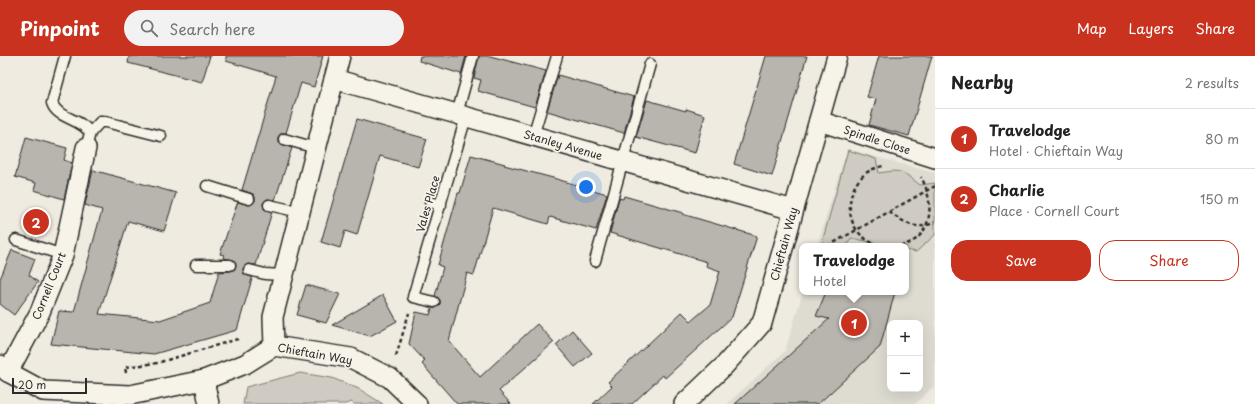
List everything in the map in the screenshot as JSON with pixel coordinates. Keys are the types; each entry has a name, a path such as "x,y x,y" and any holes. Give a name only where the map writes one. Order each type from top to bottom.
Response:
{"street":[{"path":"274,346 273,317 340,56"},
{"name":"Chieftain Way","path":"684,404 724,366 762,323 837,56"},
{"name":"Stanley Avenue","path":"334,80 793,210"},
{"name":"Spindle Close","path":"819,121 935,158"},
{"name":"Cornell Court","path":"4,369 40,312 63,255 88,140"},
{"name":"Chieftain Way","path":"4,369 43,391 130,395 204,380 245,364 274,346 351,358 390,378 417,404"},
{"path":"204,380 209,404"}],"lane":[{"path":"65,56 52,103 54,109 83,124 88,140"},
{"name":"Vales Place","path":"414,297 441,205 462,116 473,56"},
{"path":"533,136 557,56"},
{"path":"595,261 650,64"},
{"path":"88,140 100,122 106,122 161,136"},
{"path":"284,139 316,148"},
{"path":"207,186 249,199"},
{"path":"430,202 441,205"},
{"path":"269,205 300,212"},
{"path":"16,240 63,255"},
{"path":"196,265 230,265"},
{"path":"249,270 265,274 283,275"},
{"path":"414,297 434,302"}],"path":[{"path":"872,243 866,240 857,230 851,217 850,204 852,190 860,179 871,170 884,166"},
{"path":"909,243 918,238 927,226 932,214 932,202 929,189 916,174"},
{"path":"833,243 935,186"},
{"path":"889,212 910,226 927,226 935,222"},
{"path":"390,378 414,297"}],"shaded area":[{"path":"847,149 935,173 935,385 915,404 727,404 785,351 802,295 909,295 909,243 818,243"},
{"path":"848,150 876,159 879,173 897,171 905,174 920,185 935,183 935,235 916,252 909,251 909,243 875,243 851,238 848,243 822,243"},
{"path":"300,373 332,378 359,389 383,404 354,404 352,402 345,404 243,404 246,387"}],"building":[{"path":"129,56 210,56 202,82 128,63"},
{"path":"226,56 323,56 314,87 301,83 286,133 282,133 278,137 280,144 292,148 275,200 267,199 263,203 264,209 272,212 256,265 248,264 243,268 244,274 252,277 252,279 237,330 154,354 51,344 59,311 74,312 102,210 85,205 93,170 176,193 164,231 128,221 99,314 160,320 210,303 219,272 235,269 236,265 234,260 223,258 224,255 220,254 238,202 250,205 255,201 253,194 242,190 276,76 226,61"},
{"path":"420,56 466,56 461,74 419,61"},
{"path":"479,56 490,56 546,71 535,107 478,91 481,80 474,78"},
{"path":"766,56 807,56 772,176 734,164"},
{"path":"879,56 932,56 909,136 869,125 876,99 867,97"},
{"path":"558,75 634,97 624,133 547,111"},
{"path":"647,100 705,115 695,153 636,137"},
{"path":"357,119 427,139 418,167 380,156 357,235 345,231 340,248 321,242"},
{"path":"26,137 67,148 64,160 72,163 64,199 34,190 36,183 15,177"},
{"path":"471,155 607,194 596,230 550,217 548,224 493,208 474,275 467,273 449,341 480,377 537,324 554,342 499,391 511,404 457,404 422,364 425,361 409,344 416,312 430,315 432,308 436,308 440,304 440,300 435,296 443,267 438,265 458,193 460,193"},
{"path":"624,196 757,236 732,317 665,378 663,375 632,404 593,404 612,386 608,382 682,312 691,321 710,305 720,271 706,266 707,262 610,233 619,198 623,199"},
{"path":"12,250 35,259 29,275 38,282 14,315 0,304 0,279"},
{"path":"306,285 340,294 326,323 297,315"},
{"path":"383,295 397,321 370,336 332,325"},
{"path":"825,295 894,295 880,347 818,404 735,404 829,319 816,316"},
{"path":"572,330 592,353 575,367 556,345"}],"place":[{"name":"Charlie","path":"36,222"},
{"name":"Travelodge","path":"854,323"}]}
